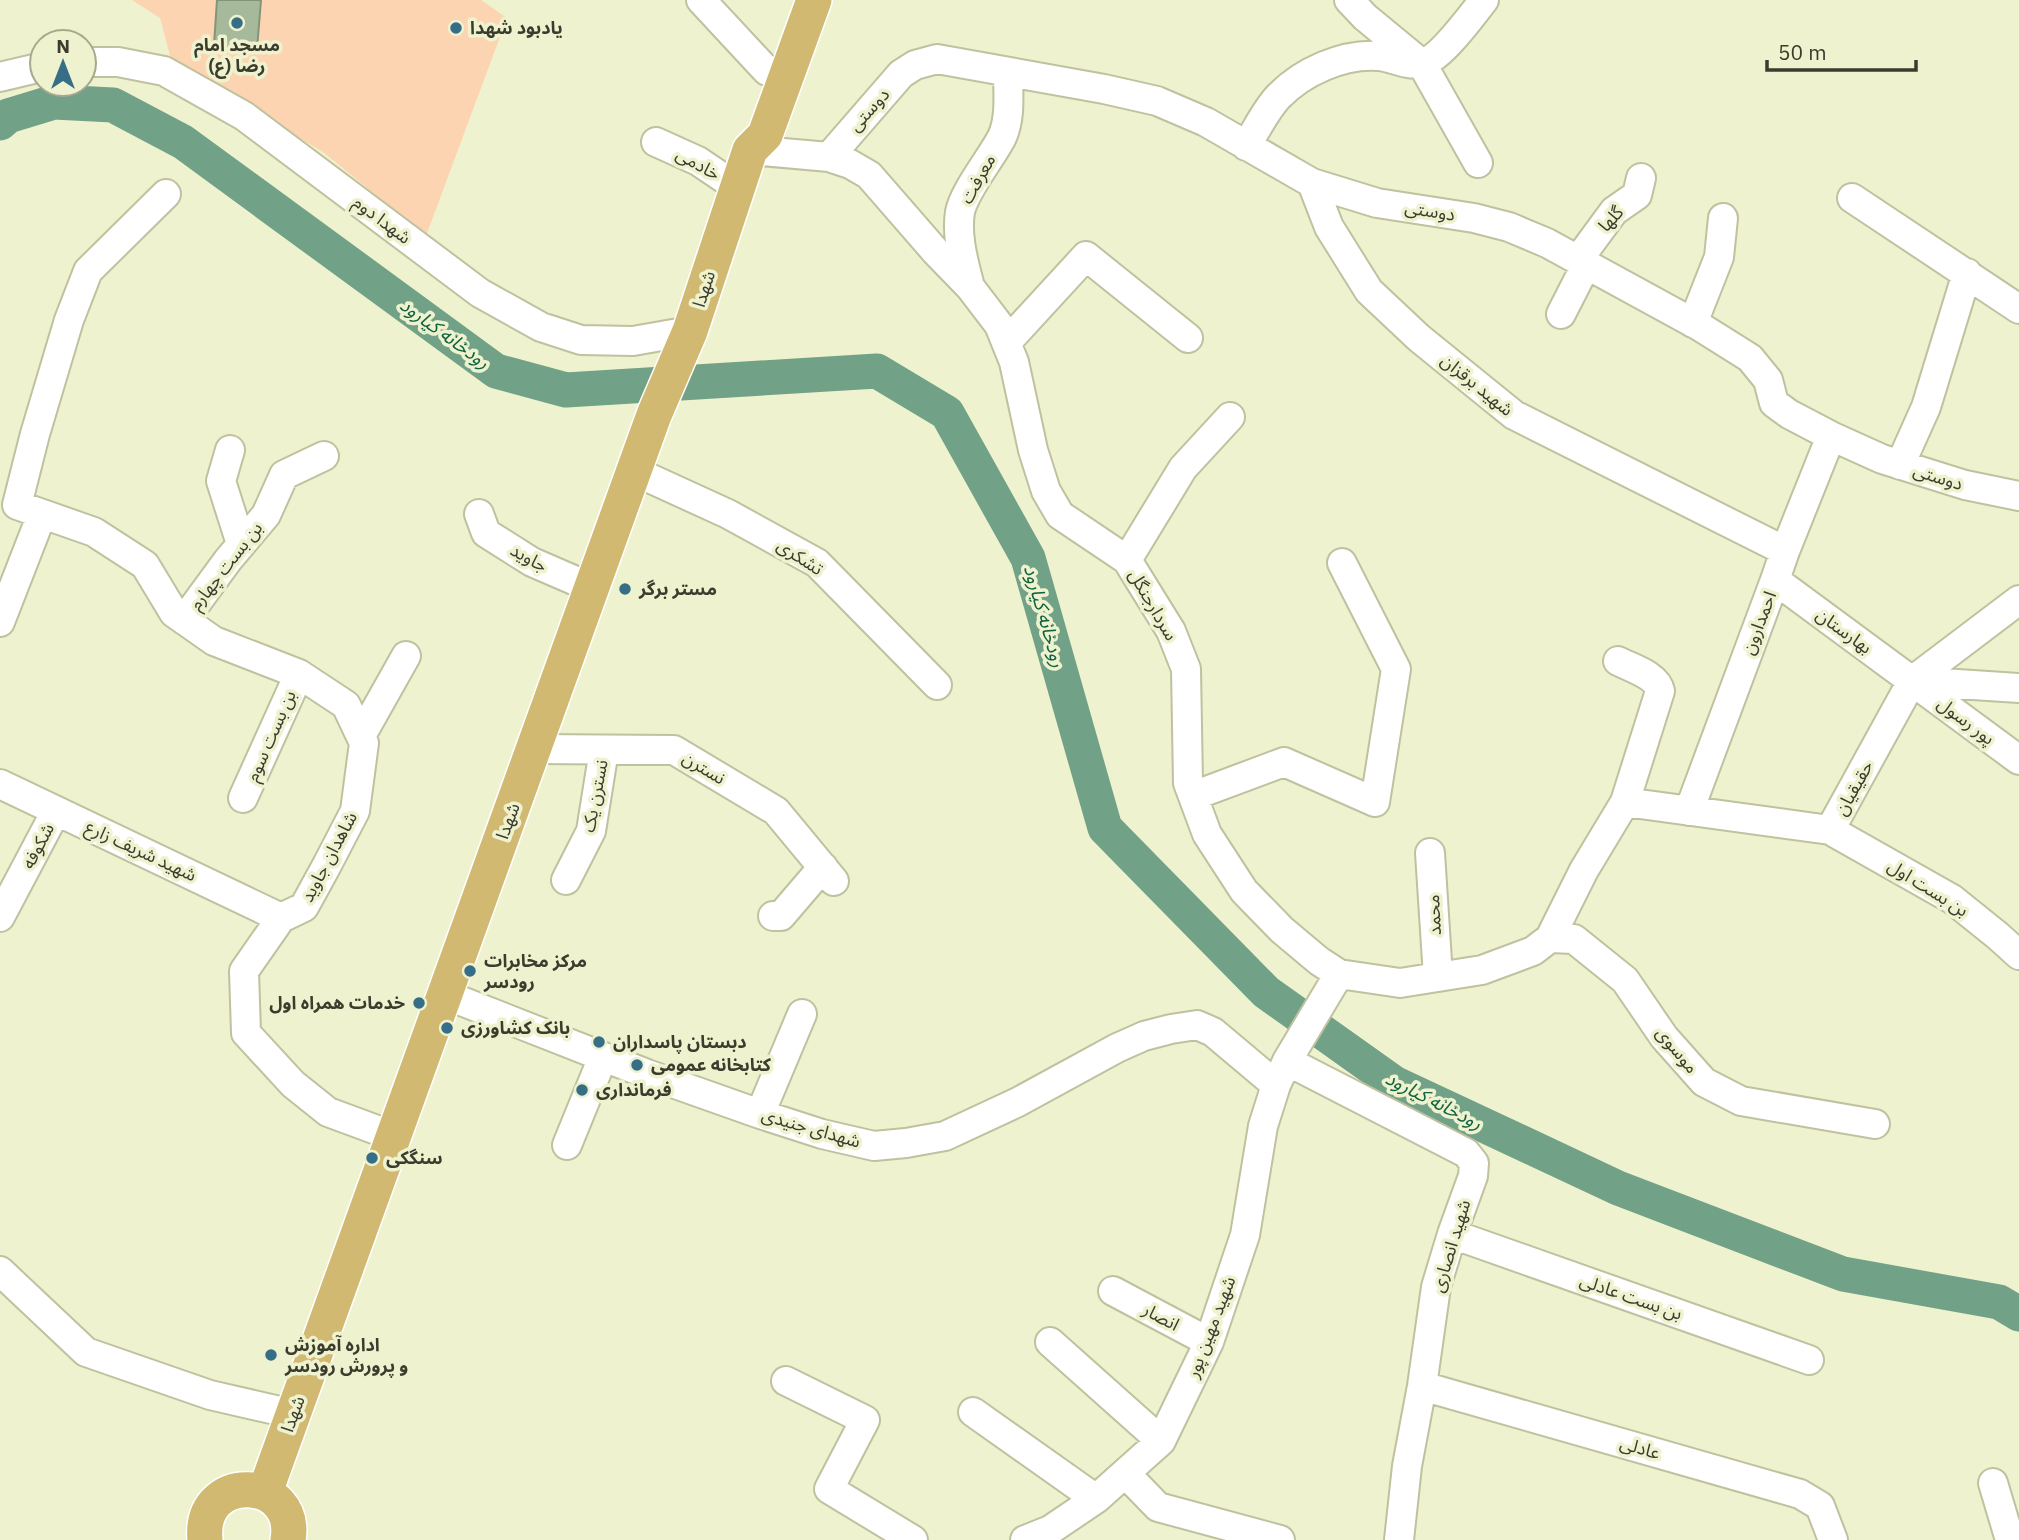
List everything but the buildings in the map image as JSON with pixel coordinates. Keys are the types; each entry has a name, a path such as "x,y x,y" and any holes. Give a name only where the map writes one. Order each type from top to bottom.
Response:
{"main road":[{"name":"شهدا","path":"264,1492 654,415 690,331 750,150 746,125 792,0"},
{"name":"شهدا","path":"750,150 765,135 814,0"},
{"path":"203,1540 208,1513 215,1502 238,1489 264,1492 276,1500 288,1523 288,1540"}],"street":[{"path":"701,0 767,71"},
{"path":"1349,0 1422,64 1478,163"},
{"path":"1246,146 1276,98 1300,78 1343,59 1379,56 1422,64 1443,49 1484,0"},
{"name":"دوستی","path":"829,157 901,74 915,65 937,59 1157,101 1206,122 1312,183 1377,203 1474,218 1509,227 1547,243 1693,323 1750,358 1768,380 1774,403 1789,414 1831,436 1900,465 1965,485 2019,496"},
{"name":"شهدا دوم","path":"98,62 118,62 164,72 244,116 480,293 541,327 581,340 633,341 690,331"},
{"path":"0,77 28,70"},
{"name":"معرفت","path":"970,287 961,251 960,213 964,199 1003,135 1007,117 1009,72"},
{"name":"خادمی","path":"656,142 698,161 738,188"},
{"name":"سردارجنگل","path":"750,150 829,157 850,163 869,176 970,287 999,326 1014,362 1033,450 1046,491 1060,516 1127,561 1171,631 1186,669 1188,783 1207,834 1244,891 1282,930 1339,974 1401,983 1482,970 1533,951 1550,938"},
{"name":"گلها","path":"1561,313 1582,262 1614,211 1637,195 1641,178"},
{"name":"شهید برقزان","path":"1312,183 1329,228 1369,291 1419,338 1514,415 1784,551"},
{"path":"0,622 29,510 35,434 69,320 88,271 166,194"},
{"path":"1852,198 2019,309"},
{"path":"1693,323 1719,257 1723,218"},
{"path":"1007,342 1086,256 1188,338"},
{"path":"1900,465 1926,407 1967,274"},
{"path":"1127,561 1183,468 1230,417"},
{"name":"احمدارون","path":"1689,811 1784,551 1831,436"},
{"path":"230,450 220,481 242,544"},
{"name":"بن بست چهارم","path":"184,620 266,516 284,475 324,456"},
{"name":"تشکری","path":"634,471 728,514 817,564 937,685"},
{"name":"شاهدان جاوید","path":"29,510 94,532 145,565 174,613 214,641 299,674 346,705 364,743 355,811 304,907 281,918 244,971 246,1033 293,1084 328,1112 393,1136"},
{"name":"جاوید","path":"479,514 486,533 532,562 592,588"},
{"path":"1193,796 1284,762 1375,802 1396,669 1342,563"},
{"name":"بهارستان","path":"1775,580 1912,681"},
{"name":"حقیقیان","path":"1625,802 1830,830 1912,681 2019,600"},
{"path":"361,736 406,656"},
{"path":"1550,938 1584,870 1625,802 1660,691 1659,684 1654,679 1618,661"},
{"name":"بن بست سوم","path":"243,798 299,674"},
{"path":"1912,681 2019,688"},
{"name":"پور رسول","path":"1912,681 2019,761"},
{"name":"نسترن","path":"534,748 674,750 776,811 829,874 781,916 773,916"},
{"name":"نسترن یک","path":"566,880 591,831 604,750"},
{"name":"شهید شریف زارع","path":"0,784 281,918"},
{"name":"شکوفه","path":"0,917 56,811"},
{"name":"بن بست اول","path":"1830,830 1952,899 2019,955"},
{"name":"محمد","path":"1430,853 1438,977"},
{"name":"موسوی","path":"1550,938 1574,939 1625,980 1664,1037 1704,1082 1741,1101 1875,1124"},
{"name":"شهید مهین پور","path":"1025,1540 1050,1530 1096,1499 1161,1441 1209,1342 1245,1235 1263,1126 1286,1064 1339,974"},
{"name":"شهدای جنیدی","path":"446,995 603,1057 760,1114 822,1134 874,1146 945,1136 1017,1102 1117,1048 1144,1036 1171,1029 1197,1025 1286,1064"},
{"path":"760,1114 802,1014"},
{"path":"567,1145 603,1057"},
{"name":"شهید انصاری","path":"1286,1064 1466,1153 1474,1163 1473,1176 1436,1287 1407,1466 1399,1540"},
{"name":"بن بست عادلی","path":"1452,1234 1809,1360"},
{"path":"0,1271 86,1352 210,1395 293,1414"},
{"name":"انصار","path":"1114,1291 1209,1342"},
{"path":"1050,1342 1161,1441"},
{"path":"786,1381 864,1420 829,1489 913,1540"},
{"name":"عادلی","path":"1422,1385 1800,1494 1820,1506 1833,1540"},
{"path":"973,1412 1096,1499"},
{"path":"1125,1473 1158,1507 1280,1540"},
{"path":"1993,1483 2010,1540"}],"shaded area":[{"path":"132,0 481,0 507,18 426,236 323,152 172,63 160,18"}],"waterway":[{"name":"رودخانه کیارود","path":"0,123 8,116 54,102 113,105 183,142 496,371 566,390 877,371 947,413 1028,558 1105,828 1266,992 1394,1083 1618,1188 1843,1274 1999,1302 2019,1314"}],"place":[{"name":"مسجد امام رضا (ع)","path":"237,23"},
{"name":"یادبود شهدا","path":"456,28"},
{"name":"مستر برگر","path":"625,589"},
{"name":"مرکز مخابرات رودسر","path":"470,971"},
{"name":"خدمات همراه اول","path":"419,1003"},
{"name":"بانک کشاورزى","path":"447,1028"},
{"name":"دبستان پاسداران","path":"599,1042"},
{"name":"کتابخانه عمومى","path":"637,1065"},
{"name":"فرماندارى","path":"582,1090"},
{"name":"سنگکى","path":"372,1158"},
{"name":"اداره آموزش و پرورش رودسر","path":"271,1355"}]}
